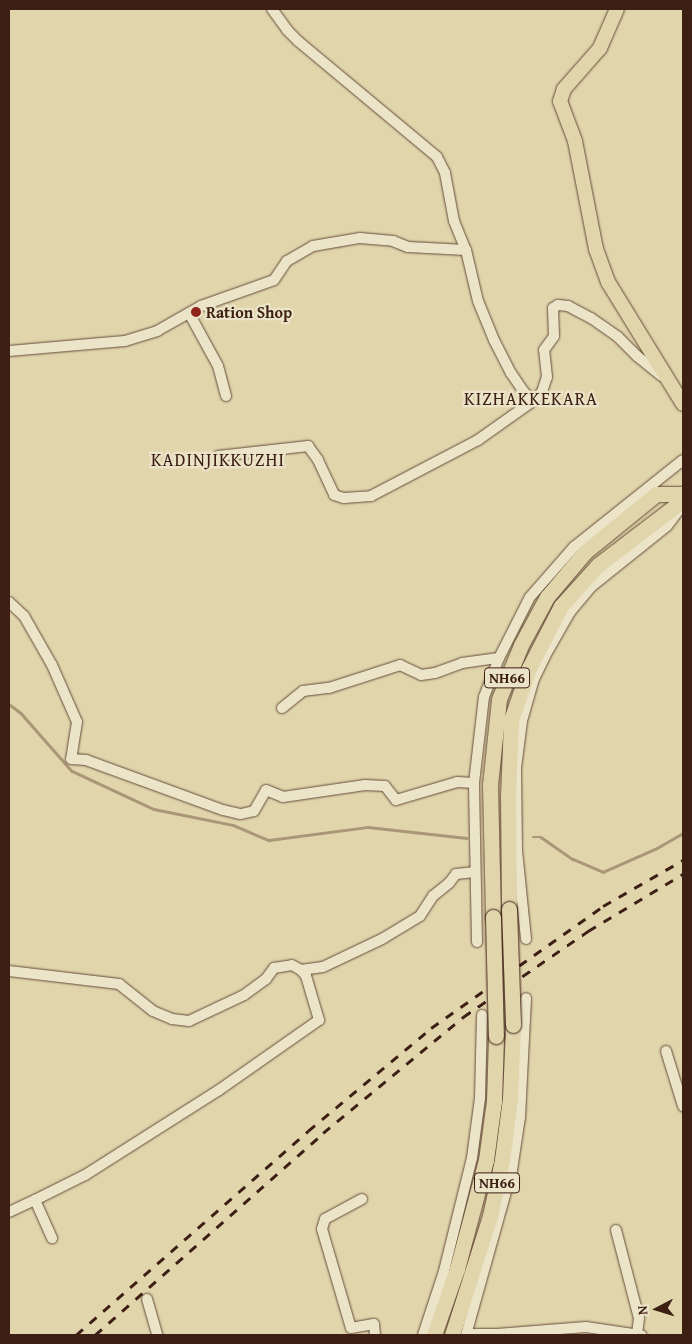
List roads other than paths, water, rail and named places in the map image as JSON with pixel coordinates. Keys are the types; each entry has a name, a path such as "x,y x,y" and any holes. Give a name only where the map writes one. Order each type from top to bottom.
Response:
{"highway":[{"name":"NH66","path":"434,1335 457,1269 486,1160 494,1101 496,1036 490,785 499,699 521,645 548,597 585,552 656,494 683,494"},
{"name":"NH66","path":"452,1335 490,1216 502,1160 510,1098 513,1024 508,796 511,720 529,668 561,606 598,565 683,500"}],"main road":[{"path":"616,9 600,48 564,89 560,101 575,141 596,249 608,282 683,404"}],"street":[{"path":"272,9 287,30 298,41 437,157 445,173 454,221 466,250 478,301 494,340 511,373 523,391 533,401"},
{"path":"9,351 125,341 157,331 201,306 274,280 287,261 313,246 360,238 393,240 408,247 466,250"},
{"path":"218,456 308,446 318,460 334,495 344,498 371,496 478,440 533,401 542,392 547,376 544,350 554,336 553,308 558,305 568,306 591,318 618,337 637,356 667,379"},
{"path":"189,313 218,366 226,396"},
{"path":"477,942 474,783 484,697 498,658 530,597 574,548 683,460"},
{"path":"526,939 517,851 516,768 522,720 534,679 570,612 592,586 667,526 683,505"},
{"path":"9,602 24,616 48,657 77,722 71,759 86,760 223,810 241,814 254,811 266,790 283,797 365,785 385,786 396,800 457,782 474,783"},
{"path":"282,708 303,691 329,688 400,665 421,675 435,673 462,663 498,658"},
{"path":"9,970 119,984 153,1011 172,1019 189,1021 244,995 266,979 274,968 292,965 306,972 323,967 382,939 420,916 432,896 449,883 456,874 475,872"},
{"path":"9,1212 85,1175 219,1090 319,1020 306,972"},
{"path":"526,998 520,1108 512,1170 467,1334 497,1334 586,1327 641,1335"},
{"path":"423,1335 447,1262 472,1158 480,1098 482,1014"},
{"path":"666,1050 683,1106"},
{"path":"35,1200 52,1238"},
{"path":"362,1200 325,1219 322,1229 351,1328 374,1324 375,1335"},
{"path":"616,1230 639,1318 637,1335"},
{"path":"147,1299 157,1335"}],"waterway":[{"path":"9,704 21,713 72,771 154,809 233,825 269,840 368,827 466,838"},
{"path":"533,837 541,837 573,859 603,872 657,848 683,833"}],"railway":[{"path":"76,1335 308,1131 431,1028 603,906 683,860"},
{"path":"95,1335 323,1133 463,1017 588,931 683,874"}],"place":[{"name":"Ration Shop","path":"196,312"}],"district":[{"name":"KIZHAKKEKARA","path":"531,399"},
{"name":"KADINJIKKUZHI","path":"218,460"}]}
